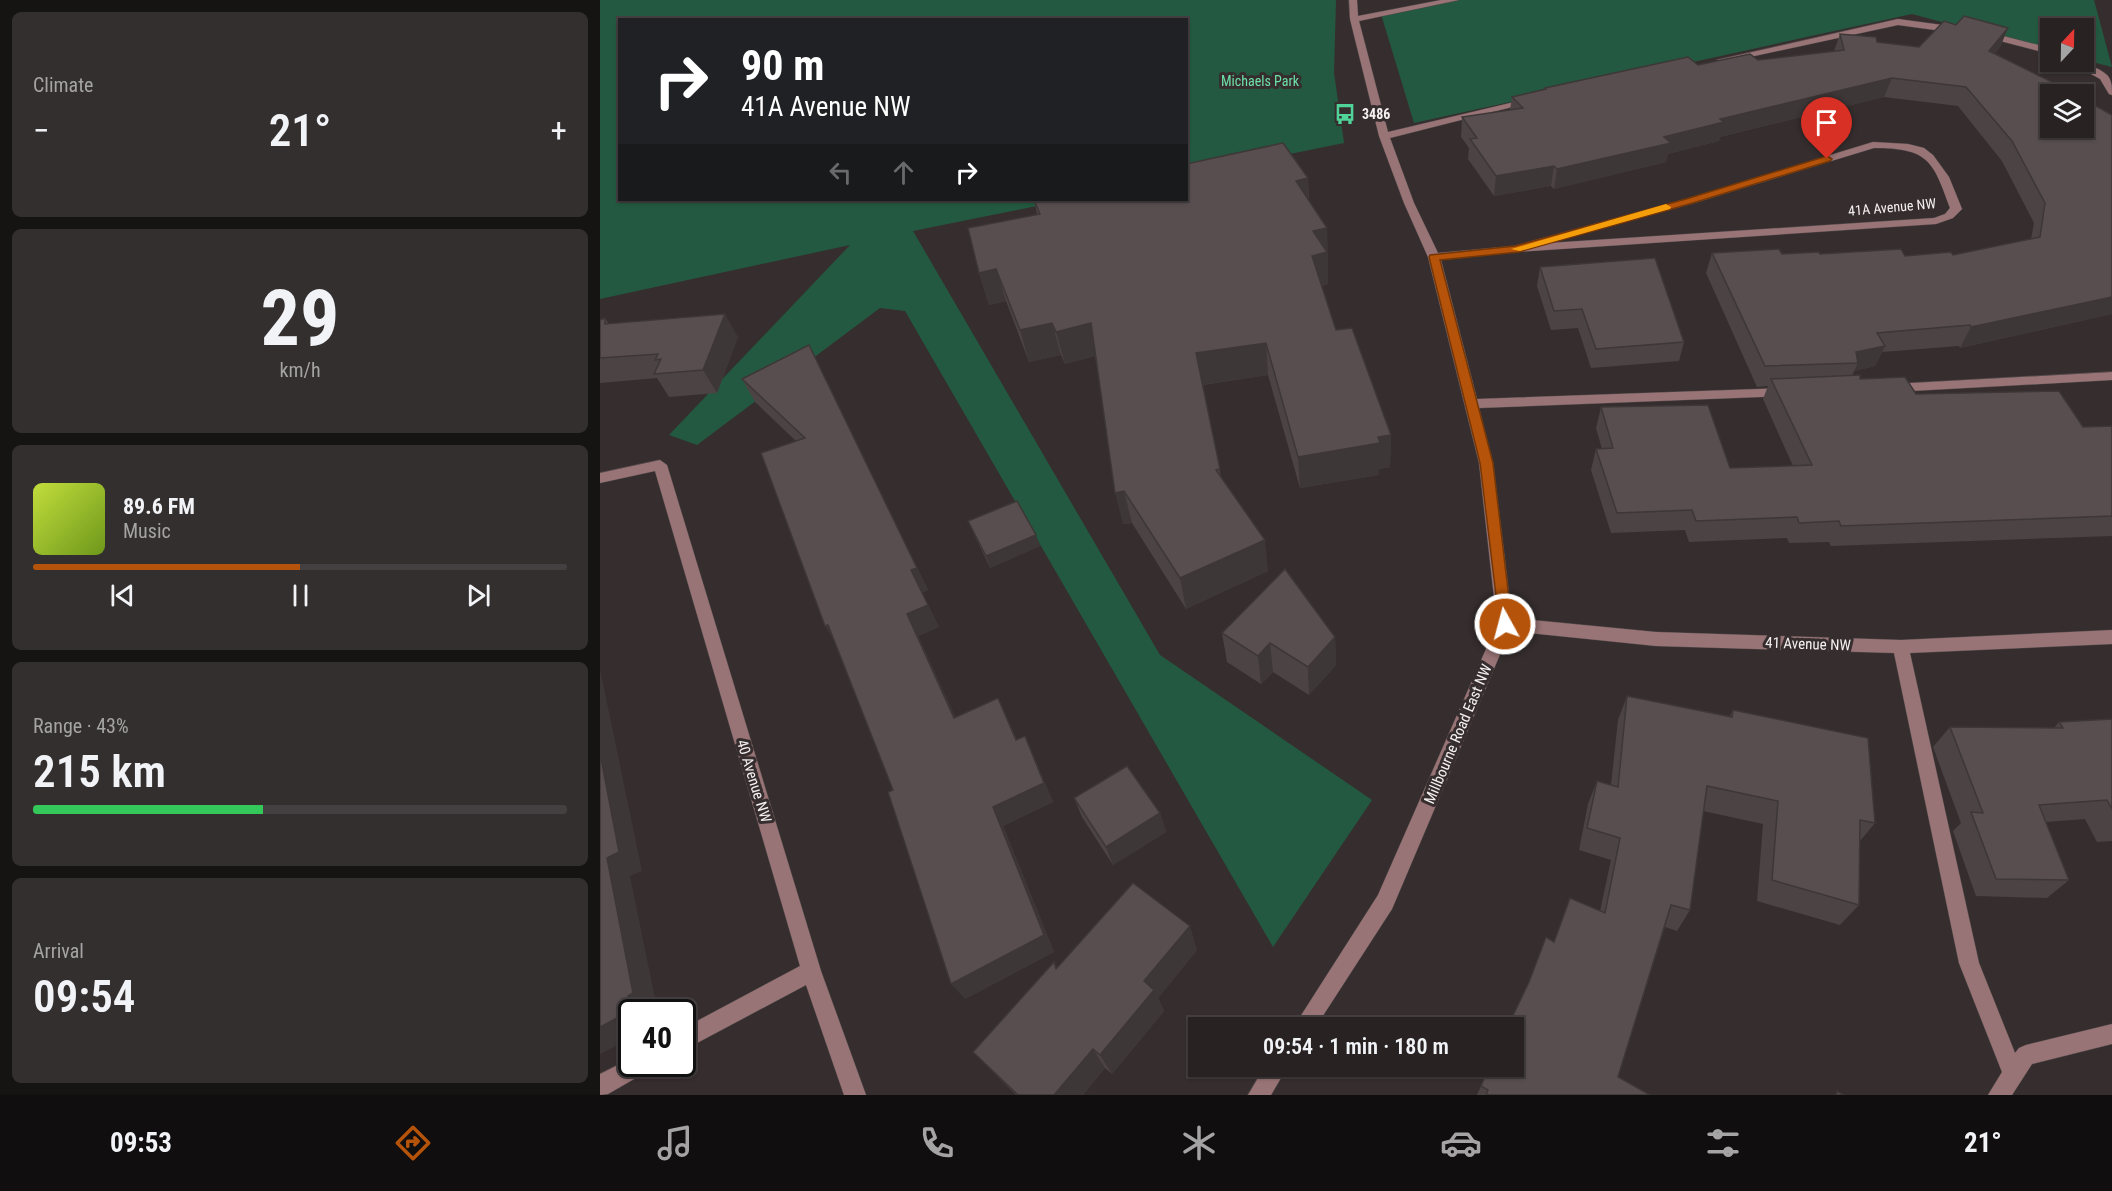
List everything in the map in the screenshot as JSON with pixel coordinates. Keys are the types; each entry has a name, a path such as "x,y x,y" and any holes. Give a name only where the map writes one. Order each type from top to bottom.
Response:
{"street":[{"path":"1353,0 1354,19 1384,136 1409,203 1434,257 1486,463 1505,624"},
{"path":"1354,19 1455,0"},
{"path":"1714,62 1899,22 1966,31"},
{"path":"1978,32 2040,48"},
{"path":"2094,72 2104,77 2112,92"},
{"path":"1384,136 1541,99"},
{"name":"41A Avenue NW","path":"1434,257 1515,249 1936,221 1949,216 1956,209 1935,159 1917,148 1894,144 1873,145 1689,201 1515,249"},
{"path":"1880,389 2112,376"},
{"path":"1471,404 1797,392"},
{"name":"40 Avenue NW","path":"600,478 660,465 811,971 855,1095"},
{"name":"41 Avenue NW","path":"1505,624 1656,639 1900,647 2112,637"},
{"name":"Millbourne Road East NW","path":"1310,1017 1385,902 1505,624"},
{"path":"1900,647 1969,963 2013,1074"},
{"path":"696,1033 811,971"},
{"path":"1999,1095 2026,1055 2112,1034"},
{"path":"600,1086 618,1076"},
{"path":"1259,1095 1271,1077"}],"green space":[{"name":"Michaels Park","path":"600,0 1336,0 1334,73 1344,143 1188,175 1188,18 618,18 618,201 1061,201 913,231 1160,655 1372,800 1273,947 905,311 880,308 697,445 669,435 850,245 600,299"},
{"path":"1455,0 2094,0 2112,67 2094,62 2094,18 2040,18 2040,48 1912,14 1414,123 1381,14"}],"building":[{"path":"1964,16 2008,28 1989,51 2056,84 2040,84 2040,138 2094,138 2094,105 2112,115 2112,297 1971,327 1970,325 1877,333 1885,346 1856,352 1858,363 1765,366 1712,253 1779,249 1782,254 1819,252 1820,254 1901,249 1905,256 1951,252 1953,255 2040,237 2045,203 2012,141 1966,87 1892,78 1720,119 1724,122 1664,137 1671,143 1557,169 1554,166 1496,176 1470,139 1477,138 1462,117 1523,108 1512,97 1688,57 1698,65 1750,54 1758,60 1844,50 1840,34 1876,37 1877,42 1919,47 1944,21 1956,25"},
{"path":"1283,143 1308,178 1296,181 1327,228 1313,231 1327,252 1312,256 1336,330 1352,328 1391,435 1378,437 1380,443 1298,457 1266,343 1196,353 1220,469 1216,470 1265,540 1180,578 1124,491 1115,493 1091,323 1056,332 1052,323 1020,330 996,269 979,273 968,228 1040,214 1034,201 1188,201 1188,164"},
{"path":"1655,258 1684,342 1596,349 1582,309 1554,311 1540,267"},
{"path":"725,314 703,370 654,374 661,359 655,360 658,354 600,358 600,320 605,318 605,324"},
{"path":"809,345 917,568 911,570 928,605 907,614 954,718 998,698 1016,740 1025,736 1044,783 993,807 1044,935 951,984 888,792 893,790 828,625 825,626 761,453 805,438 742,379"},
{"path":"1860,375 1860,379 1905,377 1916,394 2059,391 2083,427 2112,426 2112,516 1841,526 1839,521 1799,523 1797,517 1696,521 1692,510 1617,513 1596,449 1613,448 1601,407 1708,405 1730,468 1812,465 1771,379"},
{"path":"1017,501 1036,535 986,556 968,521"},
{"path":"1285,569 1335,637 1308,667 1270,643 1258,656 1222,633"},
{"path":"1627,696 1732,717 1733,710 1868,738 1875,823 1860,820 1859,905 1772,880 1778,801 1707,786 1690,910 1671,905 1618,1077 1650,1095 1486,1095 1488,1090 1481,1086 1485,1077 1524,1077 1524,1017 1512,1017 1529,982 1546,937 1554,942 1570,898 1605,913 1620,838 1587,828 1597,781 1618,787"},
{"path":"2112,719 2112,809 2107,800 2039,805 2069,880 1996,879 1971,812 1983,813 1950,727 2063,728 2059,722"},
{"path":"600,753 619,852 607,858 633,993 628,996 628,999 618,999 618,1017 600,1027"},
{"path":"1127,766 1160,813 1106,847 1074,798"},
{"path":"1133,883 1190,926 1144,981 1154,990 1100,1055 1093,1049 1054,1095 1018,1095 973,1052 1054,962 1056,969"}],"slow traffic":[{"path":"1516,249 1666,207"}],"place":[{"name":"3486","path":"1345,114"}],"route":[{"path":"1505,624 1486,463 1434,257 1515,249 1689,201 1827,159"}]}
